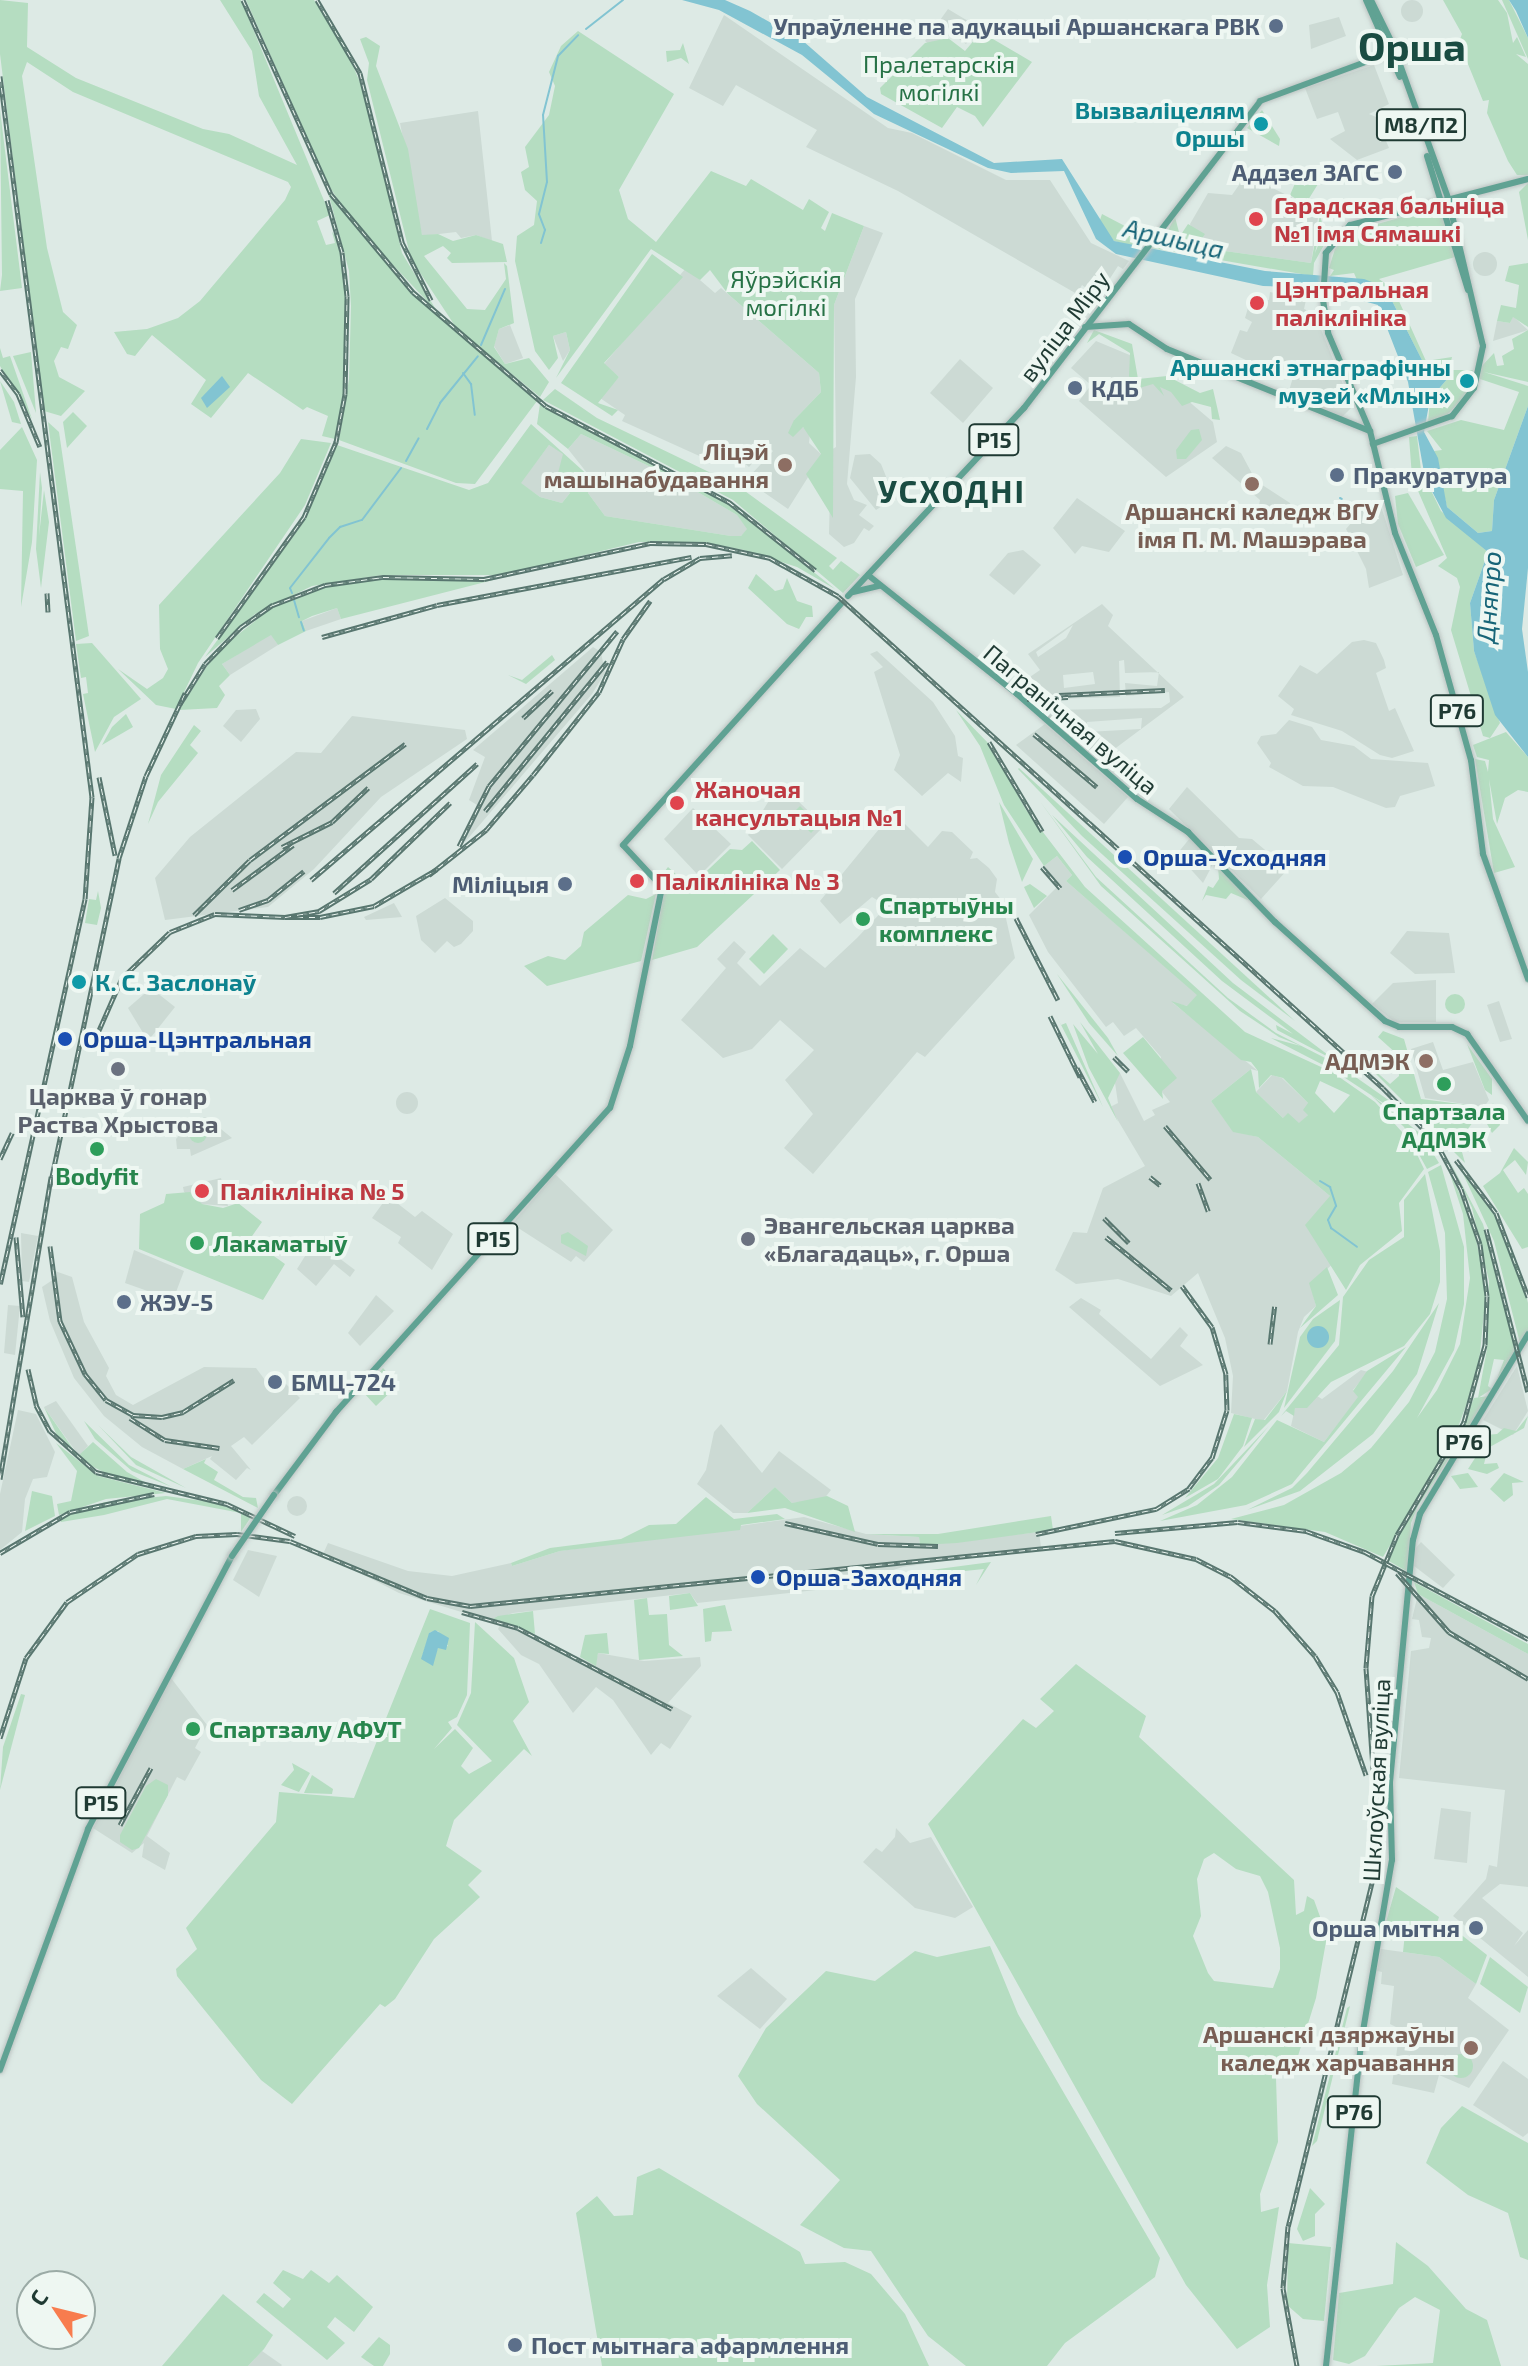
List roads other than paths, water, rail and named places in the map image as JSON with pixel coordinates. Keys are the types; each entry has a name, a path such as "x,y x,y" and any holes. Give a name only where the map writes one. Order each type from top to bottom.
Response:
{"main road":[{"name":"М8/П2","path":"1368,0 1393,52 1446,199"},
{"name":"вуліца Міру","path":"0,2070 88,1829 232,1556 336,1412 617,1095 662,887 623,845 846,598 1024,408 1266,96 1393,52"},
{"path":"1373,444 1433,425 1458,410 1476,377 1483,346 1446,199 1528,179"},
{"name":"Р76","path":"1446,199 1350,225 1331,243 1324,267 1323,300 1328,333 1370,431 1395,533 1427,606 1471,760 1483,854 1528,979"},
{"path":"1087,325 1124,323 1167,349 1370,431"},
{"name":"Пагранічная вуліца","path":"868,575 1137,799 1188,832 1275,922 1385,1021 1399,1027 1457,1028 1476,1045 1528,1121"},
{"path":"846,598 870,585 883,588"},
{"name":"Шклоўская вуліца","path":"1326,2366 1362,2037 1392,1860 1390,1782 1413,1540 1420,1514 1528,1334"}],"water":[{"name":"Дняпро","path":"682,0 725,0 750,11 803,41 867,97 994,163 1062,159 1114,241 1265,271 1364,279 1385,287 1423,362 1434,374 1449,377 1430,399 1424,432 1438,458 1447,507 1478,533 1492,531 1494,500 1528,406 1528,568 1522,629 1528,672 1528,757 1495,715 1474,651 1470,603 1488,552 1446,518 1425,478 1408,382 1378,305 1316,288 1263,286 1116,254 1096,239 1064,171 1011,173 988,168 874,114 802,55 719,10"},
{"path":"1509,0 1528,0 1528,38 1516,11"},
{"path":"222,376 230,387 207,408 201,398"},
{"path":"1318,1326 1326,1329 1329,1337 1326,1345 1318,1348 1310,1345 1307,1337 1310,1329"},
{"path":"435,1630 449,1638 446,1650 438,1648 433,1666 421,1659 429,1633"}],"waterway":[{"path":"586,29 623,0"},
{"path":"541,243 545,230 539,214 547,182 543,115 558,56 578,35"},
{"path":"481,345 505,289"},
{"path":"427,429 440,403 478,356"},
{"path":"463,373 471,384 475,415"},
{"path":"406,461 419,438"},
{"path":"292,593 290,588 329,538 340,527 362,520 401,468"},
{"path":"294,600 299,617"},
{"path":"301,622 304,631"},
{"path":"1320,1181 1330,1187 1336,1206 1328,1220 1331,1228 1357,1247"}],"railway":[{"path":"243,0 331,194 413,292 546,406 729,502 815,570"},
{"path":"317,0 360,73 402,242 431,300"},
{"path":"0,76 92,797 85,899 0,1284"},
{"path":"217,638 304,517 336,442 345,394 347,296 342,252 327,200"},
{"path":"0,370 18,394 40,447"},
{"path":"180,704 205,664 241,627 273,605 325,585 383,577 484,579 650,543 706,544 770,558 838,596 1383,1088 1436,1142 1461,1189 1480,1244 1487,1296 1485,1345 1464,1422 1397,1535 1372,1596 1366,1668 1379,1854 1288,2226 1283,2288 1297,2366"},
{"path":"311,880 664,579 700,558 732,555"},
{"path":"322,637 437,605 692,557"},
{"path":"47,593 48,612"},
{"path":"429,875 486,830 533,775 599,692 623,639 650,601"},
{"path":"459,846 489,786 617,631"},
{"path":"485,811 607,662"},
{"path":"1059,695 1165,690"},
{"path":"523,718 552,691"},
{"path":"50,1186 119,858 146,776 185,693"},
{"path":"1027,699 1068,697"},
{"path":"1034,734 1097,787"},
{"path":"989,742 1042,831"},
{"path":"194,915 250,860 405,744"},
{"path":"334,893 477,764"},
{"path":"99,777 115,855"},
{"path":"282,847 332,822 368,788"},
{"path":"96,1037 122,978 170,932 215,914 285,917 319,911 371,879 450,803"},
{"path":"232,890 293,845"},
{"path":"1042,867 1060,888"},
{"path":"285,917 320,917 374,906 437,869"},
{"path":"239,910 268,900 304,871"},
{"path":"1016,918 1058,1000"},
{"path":"1050,1016 1080,1077"},
{"path":"1114,1057 1128,1071"},
{"path":"1077,1068 1095,1102"},
{"path":"1165,1126 1210,1179"},
{"path":"0,1159 12,1133"},
{"path":"1456,1160 1496,1213 1528,1297"},
{"path":"0,1479 51,1176"},
{"path":"1150,1177 1160,1185"},
{"path":"1198,1183 1208,1211"},
{"path":"1104,1218 1129,1243"},
{"path":"1486,1229 1528,1392"},
{"path":"16,1237 23,1317"},
{"path":"1106,1237 1171,1290"},
{"path":"50,1246 60,1321 85,1374 106,1400 133,1415 162,1417 183,1412 234,1380"},
{"path":"1036,1534 1156,1509 1189,1488 1212,1458 1227,1410 1226,1374 1212,1327 1182,1286"},
{"path":"1270,1344 1275,1306"},
{"path":"28,1369 36,1405 50,1431 96,1472 227,1504 295,1536"},
{"path":"130,1418 165,1440 219,1448"},
{"path":"0,1553 70,1512 154,1494"},
{"path":"1115,1533 1238,1522 1306,1531 1365,1552 1528,1639"},
{"path":"785,1523 878,1544 938,1546"},
{"path":"0,1738 26,1658 67,1602 138,1554 196,1536 237,1534 290,1541 427,1598 470,1606 1115,1541 1196,1559 1230,1576 1275,1611 1315,1656 1337,1692 1366,1775"},
{"path":"1397,1573 1449,1632 1528,1679"},
{"path":"462,1612 518,1628 672,1709"},
{"path":"120,1825 151,1768"}],"place":[{"name":"Упраўленне па адукацыі Аршанскага РВК","path":"1276,26"},
{"name":"Вызваліцелям Оршы","path":"1261,124"},
{"name":"Аддзел ЗАГС","path":"1395,172"},
{"name":"Гарадская бальніца №1 імя Сямашкі","path":"1256,219"},
{"name":"Цэнтральная паліклініка","path":"1257,303"},
{"name":"Аршанскі этнаграфічны музей «Млын»","path":"1467,381"},
{"name":"КДБ","path":"1075,388"},
{"name":"Ліцэй машынабудавання","path":"785,465"},
{"name":"Пракуратура","path":"1337,475"},
{"name":"Аршанскі каледж ВГУ імя П. М. Машэрава","path":"1252,484"},
{"name":"Жаночая кансультацыя №1","path":"677,803"},
{"name":"Орша-Усходняя","path":"1125,857"},
{"name":"Паліклініка № 3","path":"637,881"},
{"name":"Міліцыя","path":"565,884"},
{"name":"Спартыўны комплекс","path":"863,919"},
{"name":"К. С. Заслонаў","path":"79,982"},
{"name":"Орша-Цэнтральная","path":"65,1039"},
{"name":"АДМЭК","path":"1426,1061"},
{"name":"Царква ў гонар Раства Хрыстова","path":"118,1069"},
{"name":"Спартзала АДМЭК","path":"1444,1084"},
{"name":"Bodyfit","path":"97,1149"},
{"name":"Паліклініка № 5","path":"202,1191"},
{"name":"Эвангельская царква «Благадаць», г. Орша","path":"748,1239"},
{"name":"Лакаматыў","path":"197,1243"},
{"name":"ЖЭУ-5","path":"124,1302"},
{"name":"БМЦ-724","path":"275,1382"},
{"name":"Орша-Заходняя","path":"758,1577"},
{"name":"Спартзалу АФУТ","path":"193,1729"},
{"name":"Орша мытня","path":"1476,1928"},
{"name":"Аршанскі дзяржаўны каледж харчавання","path":"1471,2048"},
{"name":"Пост мытнага афармлення","path":"515,2345"}],"district":[{"name":"Орша","path":"1412,45"},
{"name":"УСХОДНІ","path":"952,490"}],"park label":[{"name":"Пралетарскія могілкі","path":"939,78"},
{"name":"Яўрэйскія могілкі","path":"786,293"}],"water label":[{"name":"Аршыца","path":"1174,238"}]}
